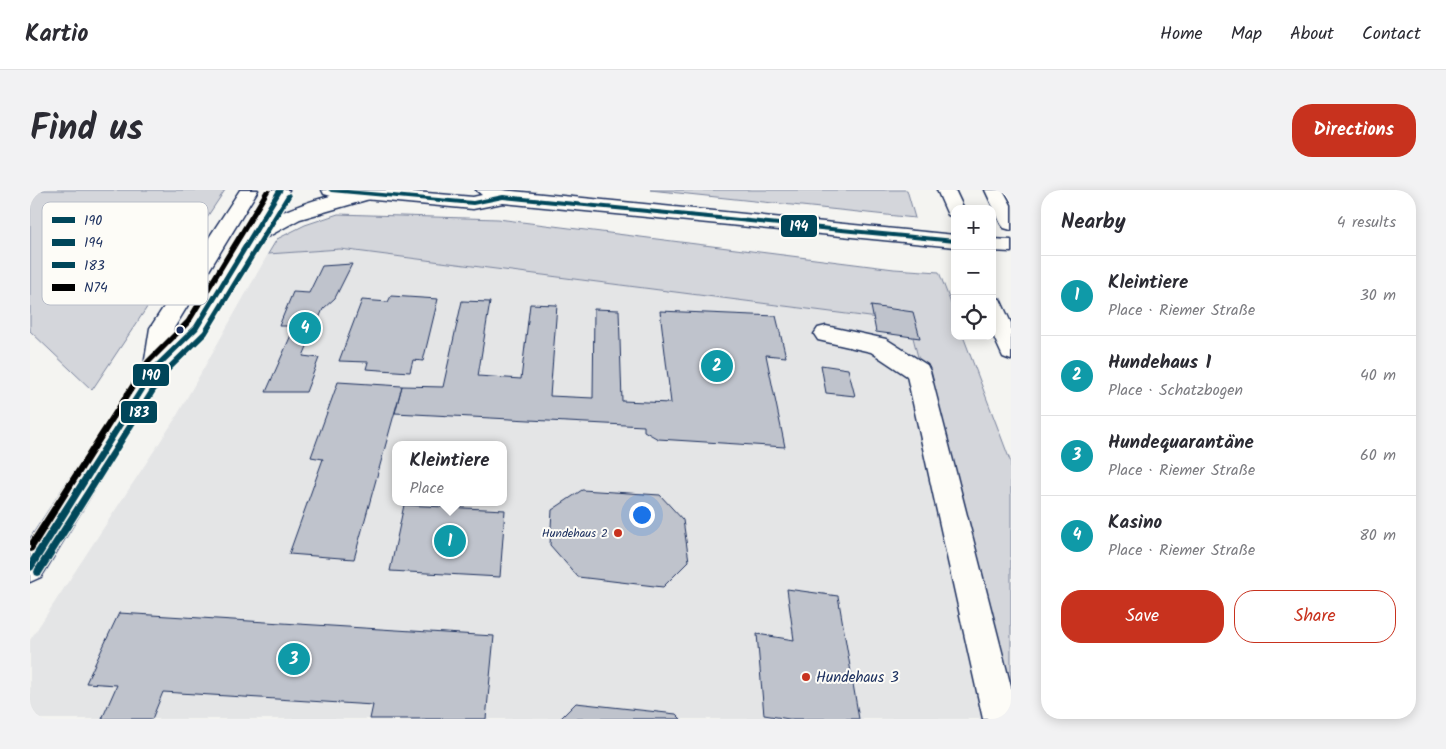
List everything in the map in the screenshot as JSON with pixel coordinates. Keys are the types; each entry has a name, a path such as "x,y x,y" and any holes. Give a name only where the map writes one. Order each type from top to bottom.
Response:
{"main road":[{"path":"208,255 249,190"},
{"path":"30,567 156,367 196,328 280,190"},
{"path":"331,190 473,203 503,197"},
{"path":"485,190 503,197 951,241"},
{"path":"946,190 952,205"},
{"path":"994,190 1011,224"},
{"path":"249,241 269,225 299,211 366,194"},
{"path":"996,244 1011,246"},
{"path":"156,367 162,328 176,305"},
{"path":"996,314 1011,351"},
{"path":"826,334 878,345 918,371 1001,719"}],"shaded area":[{"path":"30,190 225,190 208,216 208,202 42,202 42,305 149,305 92,390 30,331"},
{"path":"650,190 907,190 915,218"},
{"path":"338,214 498,219 894,269 939,272 951,304 951,340 965,340 1011,463 1011,719 909,322 340,249 268,254 277,239 305,225"},
{"path":"340,249 909,322 1010,719 30,719 30,640 175,419 268,254"}],"building":[{"path":"352,264 335,298 323,309 303,356 319,358 306,392 266,392 295,326 279,326 293,292 309,293 322,266"},
{"path":"391,296 438,299 423,361 413,360 410,372 366,369 368,362 339,361 362,300 388,302"},
{"path":"462,301 490,302 478,376 521,379 530,304 557,305 550,396 593,398 594,309 619,310 622,401 671,403 660,311 776,316 786,357 766,355 785,447 658,439 644,431 644,426 395,413 402,386 443,387"},
{"path":"871,306 913,312 920,338 876,332"},
{"path":"821,365 848,369 855,396 826,393"},
{"path":"338,382 402,386 354,559 289,554 323,459 311,457"},
{"name":"Hundehaus 2","path":"582,490 660,495 683,520 689,561 663,587 578,577 550,545 552,510"},
{"path":"404,506 505,510 500,577 390,571"},
{"name":"Hundehaus 3","path":"787,589 838,596 859,719 789,719 764,715 757,634 794,640"},
{"path":"119,613 494,636 486,719 370,719 373,705 163,692 152,719 102,719 117,685 86,683"},
{"path":"576,703 676,714 681,719 560,719"}],"transit line":[{"name":"N74","path":"208,289 268,190"},
{"name":"190","path":"30,567 156,367 196,328 280,190"},
{"name":"194","path":"331,190 473,203 503,197 951,241"},
{"name":"183","path":"38,572 164,373 205,333 289,195"},
{"name":"N74","path":"30,548 148,362 188,322 198,305"}],"place":[{"name":"Kasino","path":"305,328"},
{"name":"Hundehaus 1","path":"717,366"},
{"name":"Hundehaus 2","path":"618,533"},
{"name":"Kleintiere","path":"450,541"},
{"name":"Hundequarantäne","path":"294,659"},
{"name":"Hundehaus 3","path":"806,677"}]}
